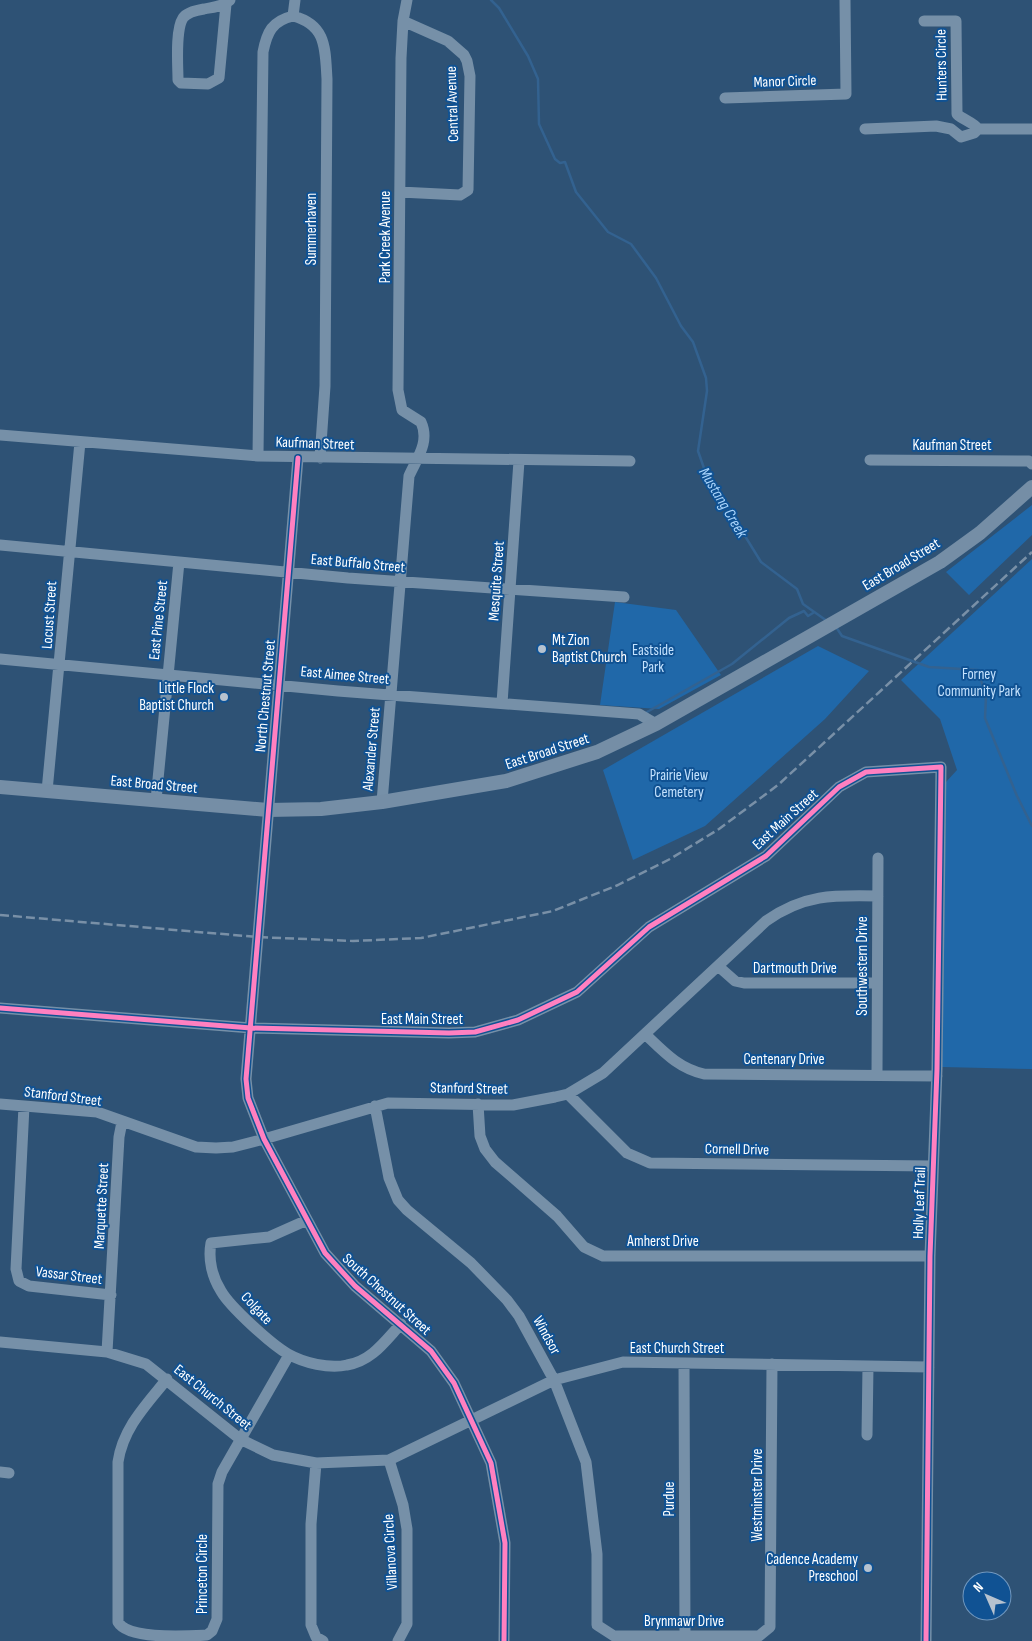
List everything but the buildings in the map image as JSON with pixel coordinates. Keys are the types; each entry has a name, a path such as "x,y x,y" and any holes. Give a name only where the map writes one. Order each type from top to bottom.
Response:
{"main road":[{"name":"East Broad Street","path":"0,787 268,810 321,809 382,802 506,781 597,752 656,724 940,562 980,533 1032,487"}],"street":[{"path":"258,456 263,52 271,28 276,22 293,16 295,0"},
{"name":"Park Creek Avenue","path":"407,0 403,21 398,390 402,410 421,422 424,428 422,450 416,460"},
{"name":"Manor Circle","path":"724,98 846,94 845,0"},
{"path":"228,2 219,78 208,84 181,83 178,80 179,38 180,23 184,16 201,9 228,2"},
{"name":"Summerhaven","path":"293,16 314,26 325,44 327,79 325,386 320,458"},
{"name":"Central Avenue","path":"400,192 460,195 468,190 469,108 467,61 448,41 403,21"},
{"name":"Hunters Circle","path":"924,21 956,21 957,114 963,120 975,125 978,129"},
{"path":"865,129 936,126 951,129 961,137 974,133 978,129 1032,129"},
{"name":"Kaufman Street","path":"0,435 298,458 630,461"},
{"name":"Locust Street","path":"46,791 60,664 68,551 80,442"},
{"name":"North Chestnut Street","path":"257,937 298,458"},
{"name":"Alexander Street","path":"382,802 409,476 416,460"},
{"name":"Kaufman Street","path":"870,460 1029,461 1032,464"},
{"name":"Mesquite Street","path":"502,703 519,461"},
{"name":"East Buffalo Street","path":"0,545 399,582 624,597"},
{"name":"East Pine Street","path":"156,800 179,562"},
{"name":"East Aimee Street","path":"0,659 279,685 639,714 656,724"},
{"name":"East Main Street","path":"0,1008 251,1028 449,1034 475,1032 518,1020 577,992 649,927 766,856 839,787 866,772 941,766"},
{"name":"Holly Leaf Trail","path":"926,1641 930,1256 937,1076 941,766"},
{"name":"Southwestern Drive","path":"877,1074 878,858"},
{"name":"Stanford Street","path":"0,1104 97,1112 196,1147 232,1147 375,1106 404,1102 513,1104 568,1094 603,1073 766,921 795,904 816,897 878,896"},
{"name":"South Chestnut Street","path":"257,937 246,1079 248,1098 264,1139 305,1221 325,1253 355,1286 431,1350 454,1383 490,1463 505,1543 504,1641"},
{"name":"Dartmouth Drive","path":"718,966 736,981 744,982 877,983"},
{"name":"Centenary Drive","path":"645,1034 670,1059 686,1070 704,1074 937,1076"},
{"name":"Cornell Drive","path":"568,1094 627,1154 650,1163 933,1166"},
{"name":"Amherst Drive","path":"478,1104 480,1136 485,1149 494,1162 557,1216 584,1247 593,1253 612,1256 930,1256"},
{"name":"Vassar Street","path":"24,1106 16,1269 19,1281 29,1286 111,1295"},
{"name":"Windsor","path":"375,1106 389,1178 398,1200 407,1210 471,1263 507,1300 519,1316 554,1380 586,1462 597,1554 597,1625"},
{"name":"Marquette Street","path":"107,1352 119,1137 122,1122"},
{"name":"Colgate","path":"305,1221 269,1237 211,1243 209,1258 221,1291 268,1341 289,1355 326,1366 348,1365 372,1355 401,1324"},
{"name":"East Church Street","path":"0,1342 107,1352 146,1364 240,1439 273,1455 316,1463 388,1460 554,1380 623,1362 929,1367"},
{"name":"Princeton Circle","path":"167,1379 127,1430 120,1446 118,1462 118,1617 121,1628 133,1634 207,1635 212,1631 217,1619 218,1484 222,1472 240,1439 289,1355"},
{"name":"Purdue","path":"684,1363 685,1636"},
{"name":"Westminster Drive","path":"770,1627 772,1614 772,1364"},
{"path":"867,1435 868,1366"},
{"name":"Villanova Circle","path":"388,1460 403,1505 406,1529 407,1624 398,1641"},
{"path":"316,1463 311,1524 311,1626 316,1637 323,1641"},
{"name":"Brynmawr Drive","path":"597,1625 614,1636 758,1636 770,1627"}],"green space":[{"path":"1032,505 1032,535 969,595 946,572"},
{"name":"Forney Community Park","path":"1032,559 1032,1069 942,1067 946,782 957,770 940,719 901,680"},
{"name":"Eastside Park","path":"615,602 676,610 721,675 659,709 600,705"},
{"name":"Prairie View Cemetery","path":"818,646 869,671 825,719 705,826 633,860 603,770"}],"waterway":[{"name":"Mustang Creek","path":"491,0 499,8 528,56 538,79 539,124 555,159 560,163 565,162 576,192 608,232 631,244 656,278 681,326 693,342 706,378 707,391 698,451 705,471 761,562 797,589 803,604 827,621"},
{"path":"647,712 732,664 789,618 804,611 808,616 813,613"},
{"name":"Mustang Creek","path":"836,627 842,636 929,667 978,670 986,697 985,718 1017,796 1032,826"}],"railway":[{"path":"0,915 257,937 353,941 421,938 553,911 618,885 670,859 719,829 778,785 1032,552"}],"cycle path":[{"path":"298,458 246,1079 248,1098 264,1139 325,1253 355,1286 431,1351 454,1383 491,1463 505,1543 504,1641"},
{"path":"0,1008 251,1028 475,1032 518,1020 577,992 649,927 766,856 839,787 866,772 941,767 937,1069 930,1256 926,1641"}],"place":[{"name":"Mt Zion Baptist Church","path":"542,649"},
{"name":"Little Flock Baptist Church","path":"224,697"},
{"name":"Cadence Academy Preschool","path":"868,1568"}]}
